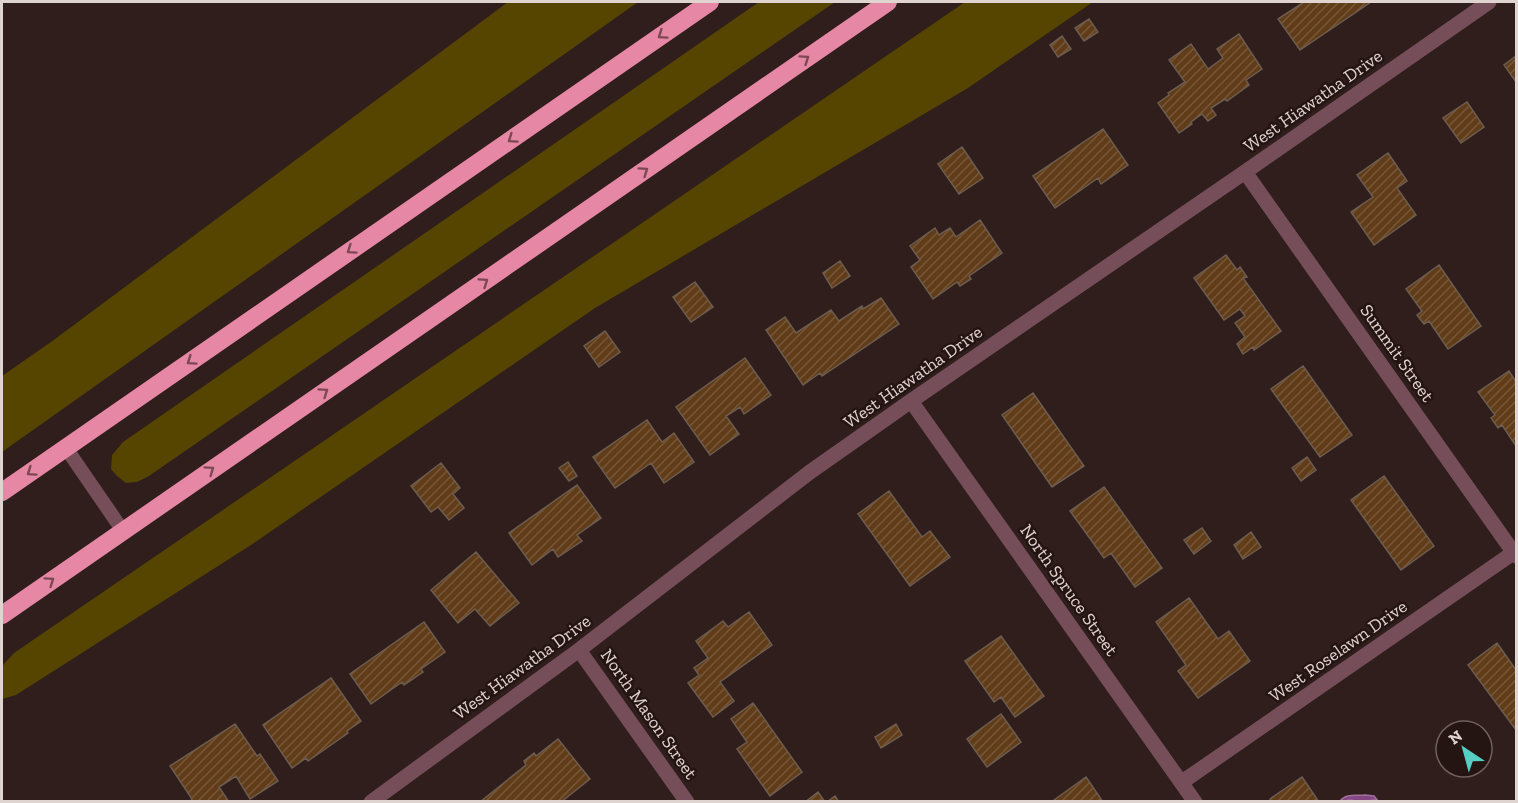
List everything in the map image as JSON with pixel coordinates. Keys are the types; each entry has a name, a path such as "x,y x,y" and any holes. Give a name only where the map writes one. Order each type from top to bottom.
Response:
{"highway":[{"path":"2,492 710,2"},
{"path":"2,615 888,2"}],"street":[{"name":"West Hiawatha Drive","path":"371,801 579,650 810,472 1489,2"},
{"name":"Summit Street","path":"1245,172 1516,553"},
{"name":"North Spruce Street","path":"912,401 1195,801"},
{"name":"West Roselawn Drive","path":"1182,782 1516,553"},
{"name":"North Mason Street","path":"579,650 687,801"}],"lane":[{"path":"66,448 123,531"}],"shaded area":[{"path":"508,2 638,2 2,452 2,376"},
{"path":"759,2 835,2 149,476 137,482 126,483 111,469 112,455 123,442"},
{"path":"965,2 1093,2 968,88 595,308 251,545 16,695 2,699 2,666 14,653"}],"water":[{"path":"1348,796 1374,796 1378,801 1340,801"}],"building":[{"path":"1304,2 1371,2 1300,50 1278,19"},
{"path":"1089,19 1098,32 1084,41 1075,28"},
{"path":"1239,34 1262,69 1246,80 1249,85 1227,101 1225,99 1211,108 1216,115 1208,121 1202,114 1179,133 1158,103 1185,82 1169,60 1191,44 1208,69 1223,58 1217,49"},
{"path":"1062,36 1071,49 1058,57 1050,45"},
{"path":"1516,56 1516,82 1504,65"},
{"path":"1467,102 1484,127 1461,143 1443,118"},
{"path":"1103,129 1128,165 1101,184 1098,178 1055,208 1033,176"},
{"path":"962,147 983,178 959,194 938,164"},
{"path":"1388,153 1407,181 1397,188 1416,215 1374,245 1351,212 1373,197 1357,175"},
{"path":"980,220 1002,253 969,276 971,279 960,286 957,282 933,299 911,267 920,260 910,246 935,228 939,235 950,228 956,237"},
{"path":"1226,255 1237,270 1240,267 1247,277 1243,278 1281,331 1254,350 1253,347 1243,354 1237,344 1245,337 1235,323 1245,316 1240,309 1224,320 1194,278"},
{"path":"840,261 850,276 832,288 823,273"},
{"path":"1439,265 1481,326 1448,349 1429,321 1424,324 1417,315 1422,311 1406,289"},
{"path":"695,282 713,307 691,322 673,297"},
{"path":"881,298 899,324 822,376 820,373 803,385 766,330 785,317 796,333 831,310 839,321 862,306 863,309"},
{"path":"605,331 620,352 599,367 584,346"},
{"path":"745,358 771,395 744,414 740,407 726,416 739,434 710,455 676,407"},
{"path":"1303,366 1352,435 1320,457 1271,389"},
{"path":"1509,371 1516,382 1516,446 1502,425 1498,428 1491,418 1495,415 1478,392"},
{"path":"1033,393 1084,466 1052,487 1002,415"},
{"path":"647,420 662,442 674,433 694,462 664,483 651,463 615,488 593,457"},
{"path":"1307,457 1316,470 1301,481 1292,468"},
{"path":"568,462 577,476 569,481 559,468"},
{"path":"441,463 460,488 453,494 464,508 449,520 438,507 431,512 411,486"},
{"path":"1384,476 1434,546 1401,570 1351,500"},
{"path":"577,485 601,518 577,535 582,541 558,557 553,549 532,565 509,533"},
{"path":"1104,487 1162,568 1135,587 1111,553 1104,558 1070,511"},
{"path":"889,491 922,537 930,531 950,557 910,586 858,514"},
{"path":"1202,528 1211,541 1194,554 1184,540"},
{"path":"1251,532 1261,547 1243,559 1234,545"},
{"path":"476,552 519,603 490,626 475,609 458,623 431,590"},
{"path":"1189,598 1218,639 1229,631 1250,661 1198,698 1178,671 1186,665 1156,622"},
{"path":"749,612 772,645 720,682 734,701 713,717 688,683 699,675 694,668 708,658 696,641 723,621 728,627"},
{"path":"424,622 445,652 421,669 423,672 404,685 402,682 371,704 350,674"},
{"path":"1001,636 1044,696 1015,717 1001,697 994,702 965,661"},
{"path":"1497,643 1516,670 1516,730 1468,665"},
{"path":"331,678 361,721 308,761 306,758 292,768 263,725"},
{"path":"753,703 802,772 770,796 737,749 747,742 731,719"},
{"path":"1001,714 1021,742 987,767 967,739"},
{"path":"235,724 257,756 260,754 278,781 250,799 236,776 219,787 229,802 190,802 192,799 170,766"},
{"path":"896,724 902,735 881,748 875,737"},
{"path":"558,739 590,779 561,802 480,802 526,765 524,761 534,753 536,756"},
{"path":"1086,777 1103,802 1056,802 1054,800"},
{"path":"1302,777 1319,802 1271,802 1270,799"},
{"path":"818,792 825,802 805,802"},
{"path":"835,796 839,802 827,802"}]}
